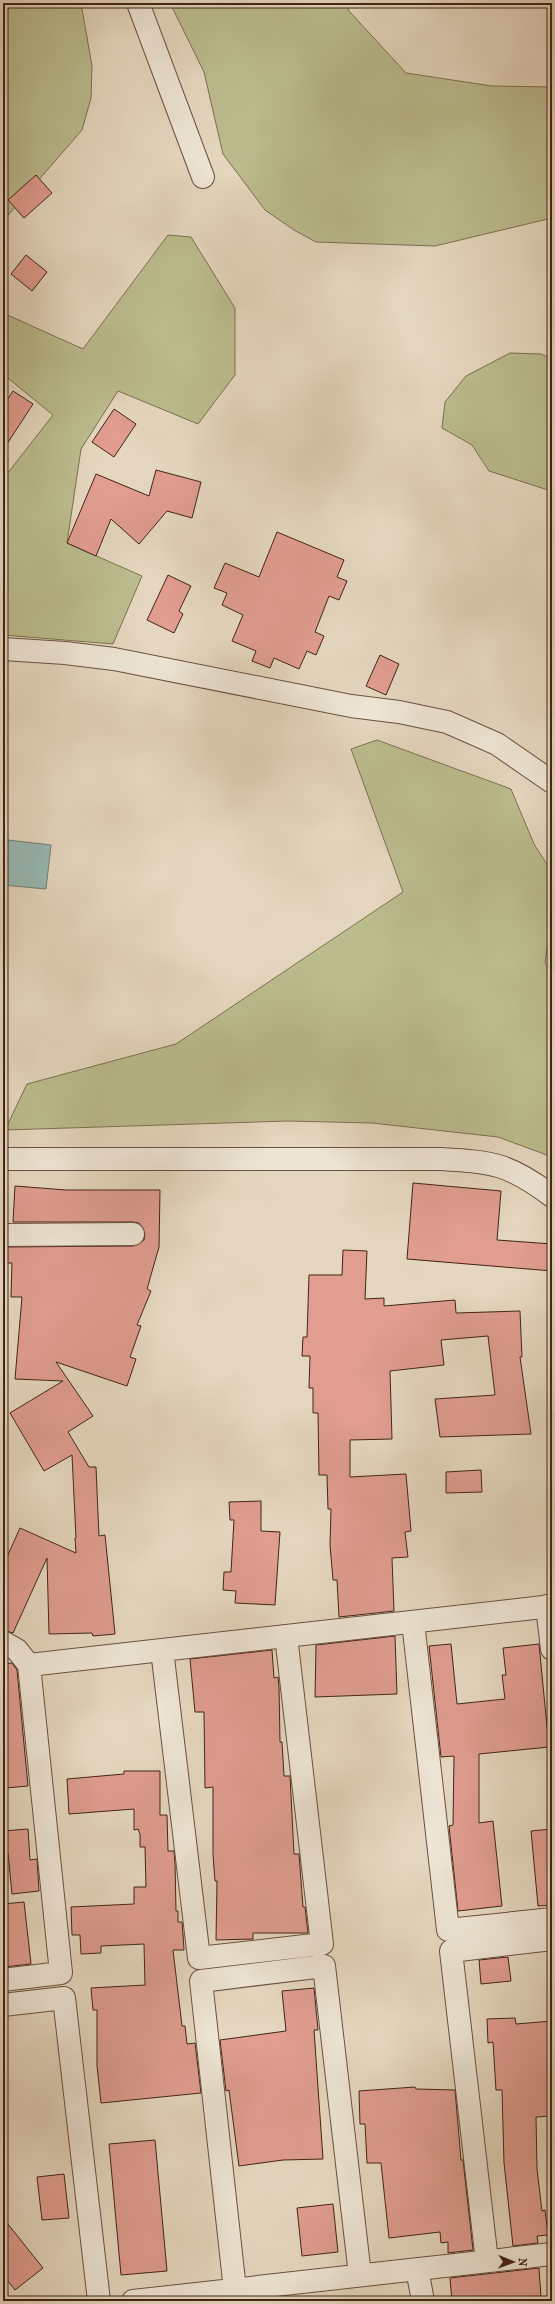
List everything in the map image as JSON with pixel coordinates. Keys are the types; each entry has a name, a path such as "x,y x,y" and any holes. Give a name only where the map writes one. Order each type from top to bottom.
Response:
{"street":[{"path":"138,3 203,177"},
{"path":"3,649 65,653 114,659 351,706 399,712 447,722 497,744 552,783"},
{"path":"3,1159 441,1159 486,1161 510,1168 552,1196"},
{"path":"3,1235 133,1234"},
{"path":"29,1665 550,1606 552,1649"},
{"path":"413,1622 448,1930 552,1919"},
{"path":"162,1650 199,1958 322,1944 286,1636"},
{"path":"3,1642 17,1650 29,1665 61,1973 3,1980"},
{"path":"487,2261 451,1951 552,1939"},
{"path":"235,2290 201,1981 324,1966 360,2276"},
{"path":"3,2005 64,1998 99,2301"},
{"path":"141,2301 235,2290 290,2292 360,2276 552,2254"},
{"path":"417,2269 423,2301"}],"green space":[{"path":"3,3 81,3 92,66 91,98 82,130 3,221"},
{"path":"170,3 347,3 349,11 406,73 492,86 552,87 552,218 435,246 316,242 294,230 265,210 223,154 204,72"},
{"path":"168,235 191,237 235,308 235,375 198,424 118,391 81,449 67,543 142,576 113,644 3,635 3,479 53,415 3,374 3,313 83,349"},
{"path":"510,353 541,354 552,359 551,491 489,471 472,445 442,428 445,402 466,376"},
{"path":"377,740 511,789 534,844 552,872 552,916 545,963 552,971 552,1157 498,1137 372,1123 288,1121 5,1130 27,1084 176,1044 403,892 351,749"}],"water":[{"path":"8,840 51,845 46,889 3,885"}],"building":[{"path":"36,175 52,193 24,218 8,200"},
{"path":"26,255 47,272 32,291 11,274"},
{"path":"13,391 33,404 3,450 3,406"},
{"path":"114,409 136,424 114,457 92,442"},
{"path":"156,470 201,482 192,518 167,511 139,544 111,519 96,556 67,543 96,474 149,496"},
{"path":"277,532 344,560 337,577 347,581 339,600 329,596 315,632 324,636 316,655 307,651 299,669 274,658 270,668 252,661 256,651 232,641 243,615 222,605 227,593 214,588 225,563 259,577"},
{"path":"168,575 191,586 179,611 183,614 174,633 147,620"},
{"path":"380,655 399,664 386,695 366,686"},
{"path":"413,1183 501,1191 497,1240 552,1244 552,1271 407,1259"},
{"path":"15,1186 66,1190 160,1190 159,1247 147,1289 151,1291 137,1325 141,1326 130,1357 136,1359 127,1386 56,1362 93,1416 68,1432 89,1467 96,1467 99,1536 105,1535 115,1634 93,1636 92,1633 49,1634 47,1558 13,1633 3,1630 3,1566 20,1528 76,1553 76,1538 72,1455 44,1471 10,1413 63,1381 15,1379 22,1297 11,1297 12,1263 3,1263 3,1247 133,1246 144,1240 145,1234 139,1223 133,1222 13,1222"},
{"path":"343,1250 367,1251 365,1299 384,1298 384,1306 455,1300 456,1313 520,1311 522,1357 520,1357 531,1434 440,1437 435,1399 495,1395 488,1336 441,1340 444,1365 390,1371 392,1439 350,1440 350,1477 406,1474 411,1531 405,1532 408,1557 392,1558 394,1611 339,1617 337,1580 333,1580 330,1545 331,1509 328,1509 327,1475 319,1475 318,1413 313,1413 313,1388 309,1388 310,1356 302,1356 303,1337 307,1337 309,1275 342,1275"},
{"path":"481,1470 482,1492 446,1493 446,1472"},
{"path":"261,1501 261,1531 280,1532 275,1605 235,1603 236,1591 223,1590 224,1572 231,1572 234,1520 230,1520 229,1502"},
{"path":"395,1636 397,1694 315,1697 316,1645"},
{"path":"451,1644 457,1704 505,1699 502,1675 506,1675 503,1648 539,1644 549,1747 479,1754 479,1823 493,1821 502,1906 458,1911 449,1826 453,1825 454,1756 441,1757 429,1646"},
{"path":"272,1650 274,1678 278,1677 279,1687 280,1742 282,1742 284,1776 290,1776 294,1854 299,1854 303,1907 305,1907 308,1933 253,1933 253,1939 216,1940 217,1881 215,1881 213,1855 213,1787 205,1788 204,1712 195,1712 190,1659"},
{"path":"12,1663 17,1670 28,1786 6,1788 3,1760 5,1758 3,1664"},
{"path":"124,1771 160,1771 160,1815 167,1815 168,1851 174,1851 176,1911 178,1911 178,1922 182,1922 184,1950 173,1950 182,2026 185,2026 187,2044 195,2043 201,2093 101,2103 97,2066 97,2010 93,2010 91,1988 145,1985 144,1944 101,1946 101,1953 81,1954 80,1935 72,1935 71,1907 134,1904 134,1887 146,1887 145,1847 140,1847 140,1834 138,1829 134,1830 134,1809 69,1814 67,1779 124,1774"},
{"path":"28,1829 30,1860 37,1859 39,1891 12,1894 8,1853 3,1854 3,1831"},
{"path":"552,1829 552,1905 538,1906 531,1831"},
{"path":"24,1902 31,1964 3,1967 3,1904"},
{"path":"508,1957 511,1981 481,1984 479,1960"},
{"path":"314,1988 318,2030 314,2030 323,2159 283,2160 239,2166 229,2090 226,2091 220,2040 286,2031 282,1991"},
{"path":"515,2018 516,2024 552,2021 552,2116 536,2117 537,2169 542,2211 545,2210 548,2235 537,2236 538,2243 513,2246 504,2163 502,2090 496,2090 493,2042 488,2043 487,2019"},
{"path":"415,2087 416,2089 455,2090 461,2160 463,2160 473,2250 448,2253 448,2242 441,2243 440,2232 389,2238 381,2163 367,2163 365,2124 360,2124 359,2091"},
{"path":"155,2140 167,2271 121,2275 109,2144"},
{"path":"64,2174 69,2218 42,2220 37,2177"},
{"path":"333,2204 338,2252 302,2256 297,2208"},
{"path":"3,2218 43,2268 15,2290 3,2275"},
{"path":"539,2268 541,2297 452,2301 450,2278"}]}
